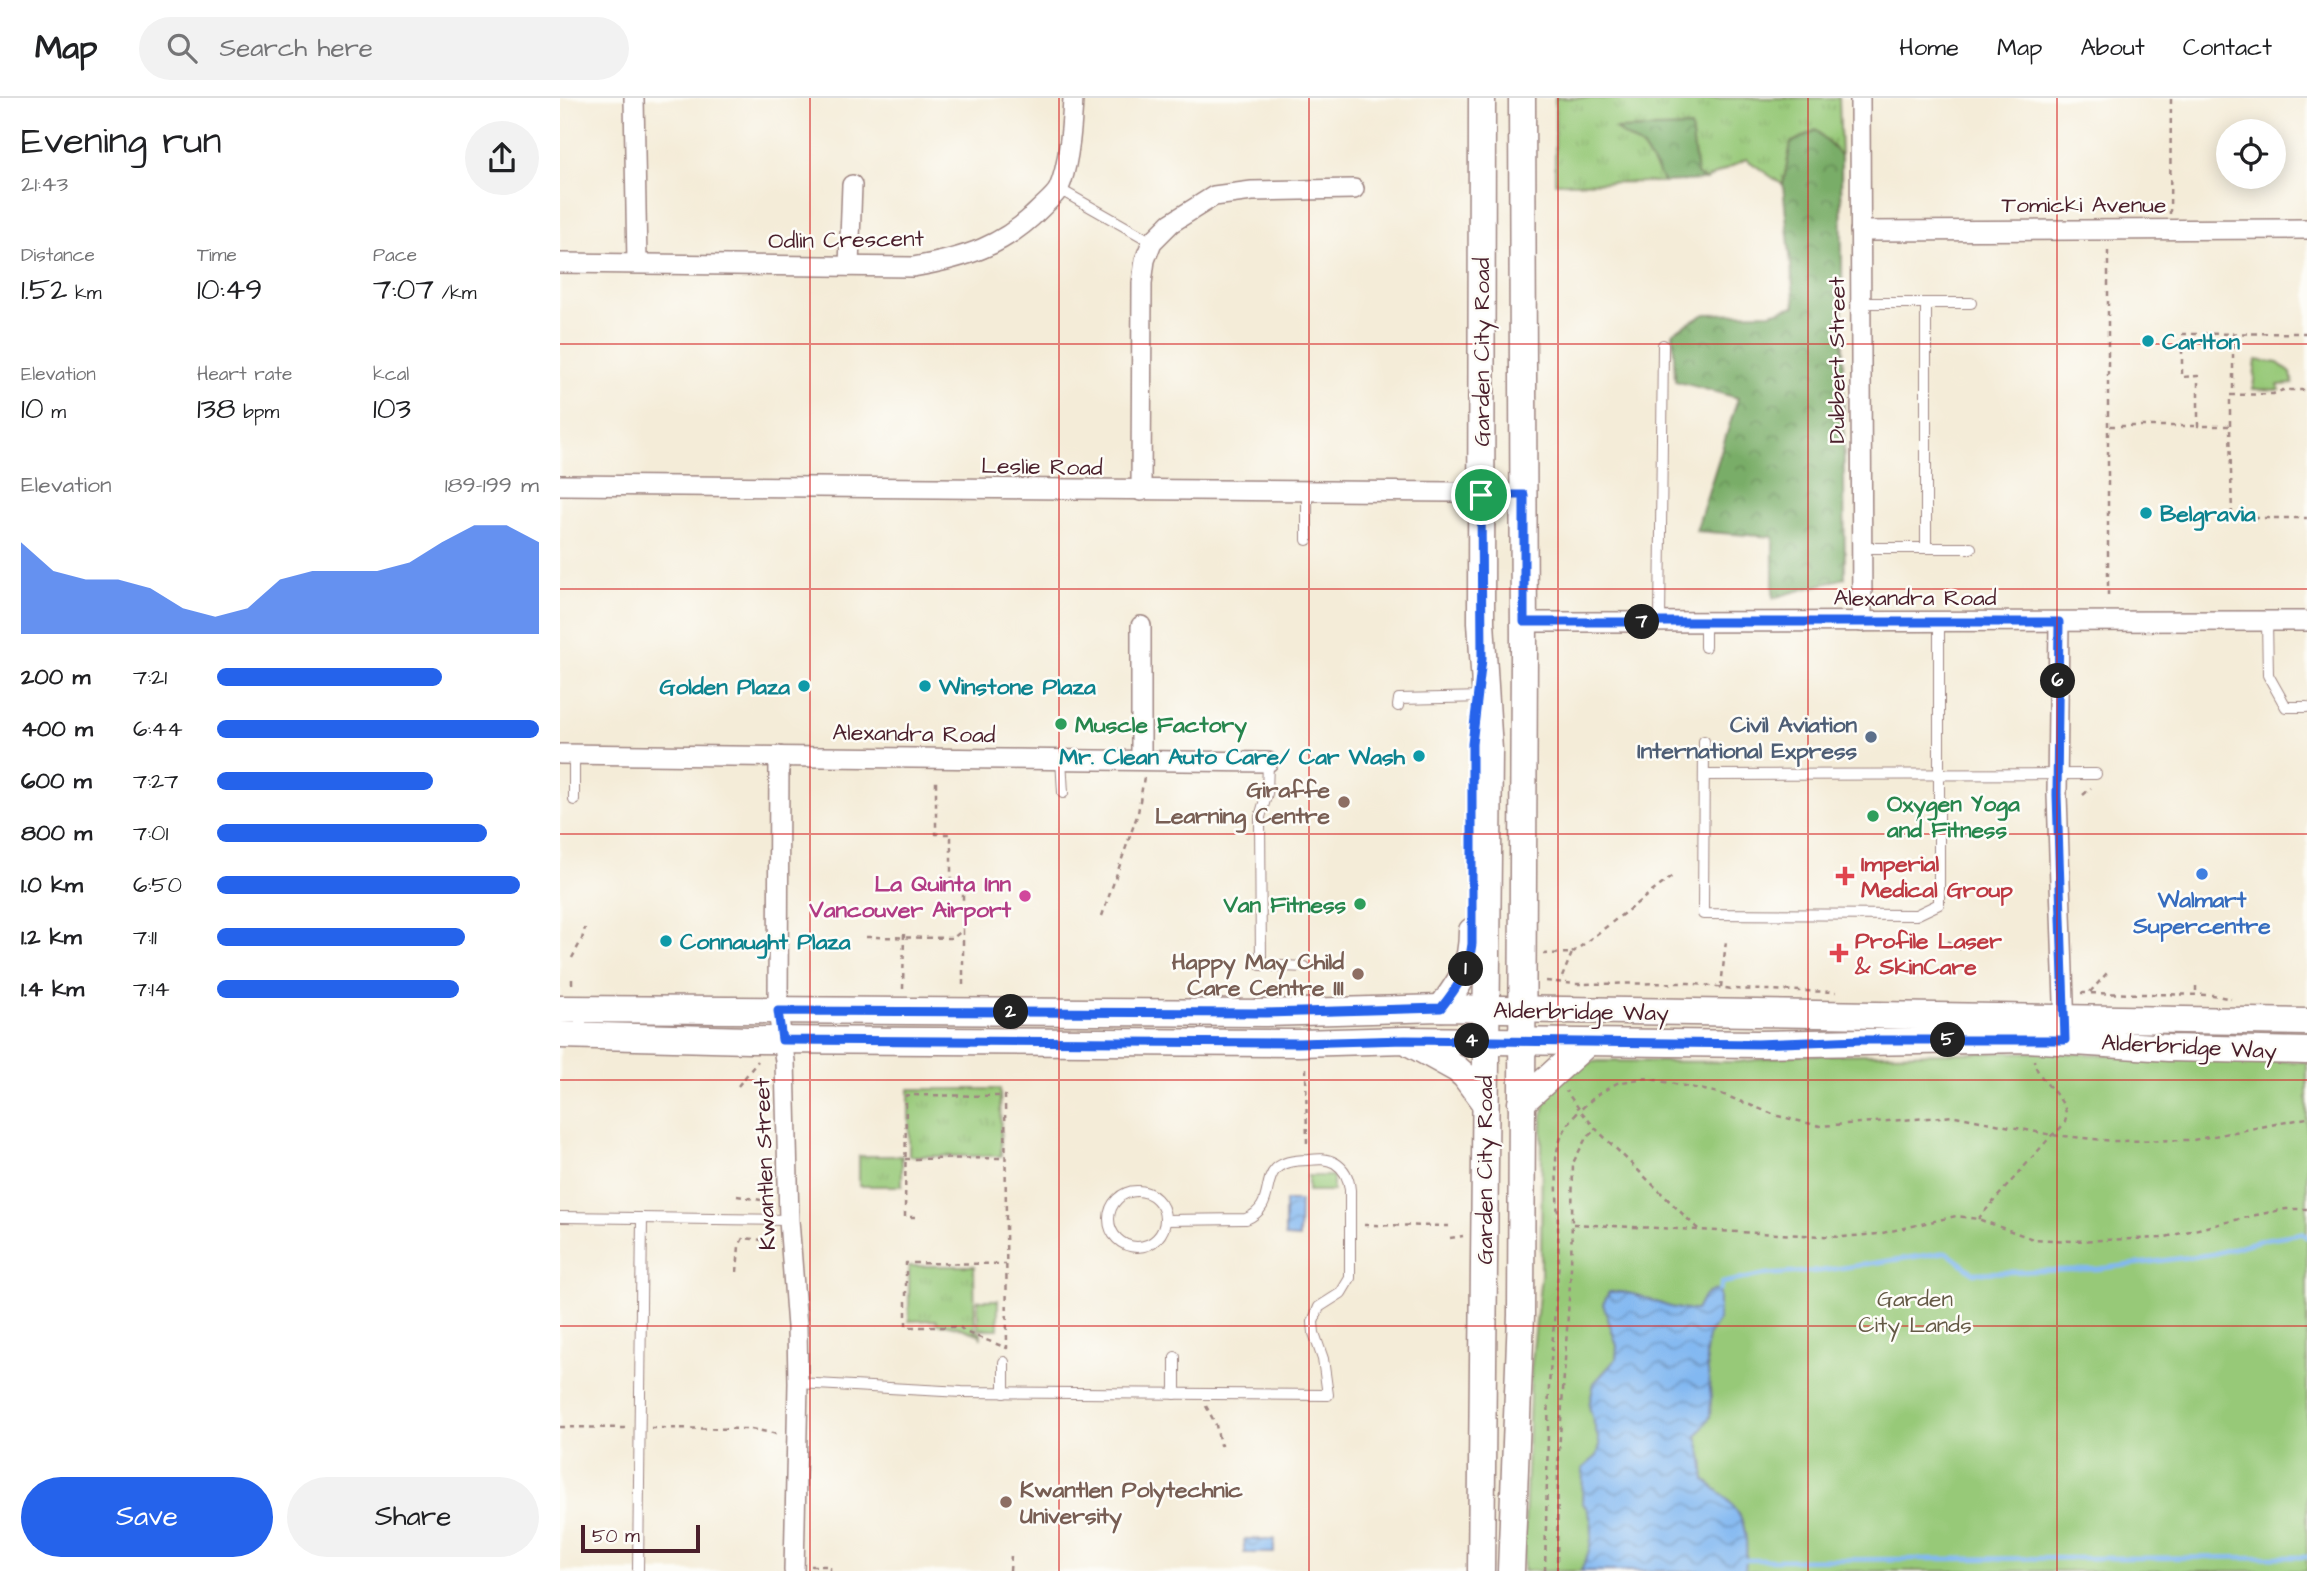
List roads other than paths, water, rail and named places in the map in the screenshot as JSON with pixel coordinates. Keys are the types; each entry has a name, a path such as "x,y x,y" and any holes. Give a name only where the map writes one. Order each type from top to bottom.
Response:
{"main road":[{"name":"Garden City Road","path":"1481,1571 1489,750 1481,697 1482,98"},
{"name":"Garden City Road","path":"1511,1571 1521,1315 1524,622 1522,98"},
{"path":"1441,1008 1460,984 1470,961 1472,744 1481,697"},
{"name":"Alderbridge Way","path":"560,1009 1266,1013 1441,1008 1521,1009 2065,1029 2307,1022"},
{"name":"Alderbridge Way","path":"560,1035 771,1046 1405,1040 1758,1044 2027,1039 2065,1029 2169,1048 2307,1051"},
{"path":"1405,1040 1457,1069 1484,1102"},
{"path":"1521,1103 1586,1044"}],"street":[{"path":"634,98 637,263"},
{"path":"1059,190 1071,131 1073,98"},
{"name":"Dubbert Street","path":"1860,98 1862,622"},
{"path":"849,266 852,185"},
{"name":"Odlin Crescent","path":"560,262 913,267 949,260 1006,239 1025,225 1059,190"},
{"path":"1141,491 1142,283 1145,260 1152,242 1171,223 1214,196 1252,191 1354,190"},
{"name":"Tomicki Avenue","path":"1860,231 2307,229"},
{"name":"Leslie Road","path":"560,485 1524,495"},
{"name":"Alexandra Road","path":"1524,622 2307,621"},
{"path":"2059,622 2057,774 2065,1029"},
{"path":"1141,626 1141,760"},
{"name":"Alexandra Road","path":"567,754 1268,762"},
{"name":"Kwantlen Street","path":"779,756 778,1011 771,1046 785,1074 789,1220 797,1327 803,1569"}],"lane":[{"path":"1059,190 1152,242"},
{"path":"1861,303 1971,303"},
{"path":"1926,303 1926,548"},
{"path":"1660,622 1663,345"},
{"path":"1307,491 1307,540"},
{"path":"1861,548 1971,548"},
{"path":"2267,621 2268,675 2286,708 2307,707"},
{"path":"1705,622 1705,647"},
{"path":"1704,741 1703,914 1916,915 1939,904 1939,622"},
{"path":"1398,706 1399,699 1481,697"},
{"path":"567,754 574,800"},
{"path":"1061,759 1063,793"},
{"path":"1268,762 1267,793 1260,817 1261,965 1306,967"},
{"path":"1704,775 2096,774"},
{"path":"798,1383 1004,1393 1328,1395 1323,1359 1313,1322 1319,1307 1341,1293 1350,1278 1350,1190 1346,1175 1334,1163 1325,1159 1285,1162 1272,1172 1266,1201 1256,1215 1246,1219 1165,1220"},
{"path":"1136,1191 1153,1196 1164,1211 1165,1220 1158,1238 1142,1247 1133,1248 1116,1239 1109,1222 1113,1204 1127,1193 1136,1191"},
{"path":"560,1217 789,1220"},
{"path":"638,1571 642,1218"},
{"path":"1175,1357 1175,1394"},
{"path":"1004,1362 1004,1393"}],"water":[{"path":"1285,1201 1300,1201 1299,1238 1285,1237"},
{"path":"1719,1290 1719,1320 1708,1336 1706,1353 1711,1398 1710,1417 1697,1436 1705,1480 1727,1499 1741,1518 1746,1541 1745,1571 1581,1571 1592,1536 1590,1518 1582,1502 1583,1468 1597,1456 1600,1445 1589,1406 1594,1383 1616,1359 1617,1346 1603,1304 1609,1292 1621,1292 1673,1308 1696,1310 1707,1294"},
{"path":"1244,1539 1274,1539 1274,1553 1244,1553"}],"waterway":[{"path":"1719,1290 1722,1283 1762,1275 1821,1271 1946,1252 1974,1273 2097,1269 2213,1254 2265,1239 2302,1233 2307,1237"},
{"path":"1746,1560 2307,1557"}],"place":[{"name":"Carlton","path":"2148,341"},
{"name":"Belgravia","path":"2146,513"},
{"name":"Golden Plaza","path":"804,686"},
{"name":"Winstone Plaza","path":"925,686"},
{"name":"Muscle Factory","path":"1061,724"},
{"name":"Civil Aviation International Express","path":"1871,737"},
{"name":"Mr. Clean Auto Care/ Car Wash","path":"1419,756"},
{"name":"Giraffe Learning Centre","path":"1344,802"},
{"name":"Oxygen Yoga and Fitness","path":"1873,816"},
{"name":"Walmart Supercentre","path":"2202,874"},
{"name":"Imperial Medical Group","path":"1845,876"},
{"name":"La Quinta Inn Vancouver Airport","path":"1025,896"},
{"name":"Van Fitness","path":"1360,904"},
{"name":"Connaught Plaza","path":"666,941"},
{"name":"Profile Laser & SkinCare","path":"1839,953"},
{"name":"Happy May Child Care Centre III","path":"1358,974"},
{"name":"Kwantlen Polytechnic University","path":"1006,1502"}],"park label":[{"name":"Garden City Lands","path":"1915,1311"}]}
